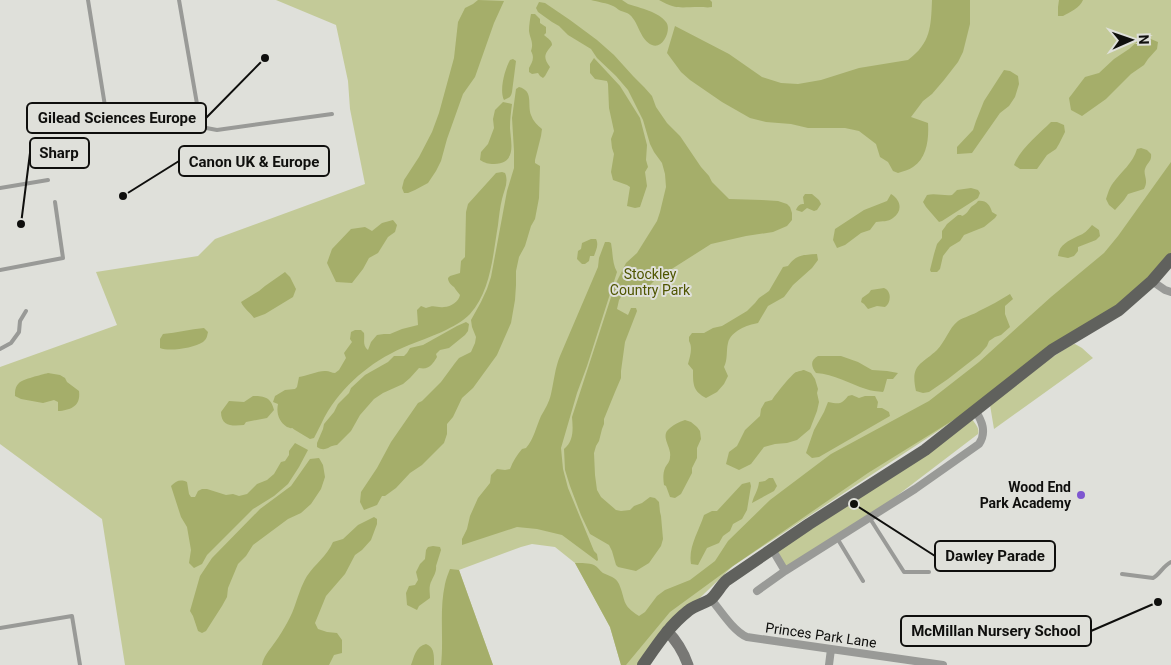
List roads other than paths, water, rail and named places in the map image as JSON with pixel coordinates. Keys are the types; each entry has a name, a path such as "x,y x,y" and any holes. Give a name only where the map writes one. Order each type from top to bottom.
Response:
{"main road":[{"path":"643,665 667,631 692,608 711,599 727,580 836,506 909,461 1052,350 1119,310 1152,281 1171,259"}],"street":[{"path":"1152,281 1171,292"},
{"path":"758,591 785,570 915,489 980,444 984,430 975,410"},
{"path":"772,549 785,570"},
{"name":"Princes Park Lane","path":"711,599 736,629 743,635 751,638 943,665"},
{"path":"667,631 680,646 688,665"},
{"path":"828,665 831,649"}],"lane":[{"path":"88,0 105,106"},
{"path":"179,0 200,127 217,130 332,114"},
{"path":"0,188 48,180"},
{"path":"0,270 63,258 54,202"},
{"path":"0,349 10,343 19,332 20,321 26,311"},
{"path":"869,517 904,572 929,572"},
{"path":"837,538 863,581"},
{"path":"1122,574 1153,578 1171,562"},
{"path":"0,628 72,616 80,665"}],"place":[{"name":"Gilead Sciences Europe","path":"265,58"},
{"name":"Canon UK & Europe","path":"123,196"},
{"name":"Sharp","path":"21,224"},
{"name":"Wood End Park Academy","path":"1081,495"},
{"name":"Dawley Parade","path":"854,504"},
{"name":"McMillan Nursery School","path":"1158,602"}],"park label":[{"name":"Stockley Country Park","path":"650,282"}]}
